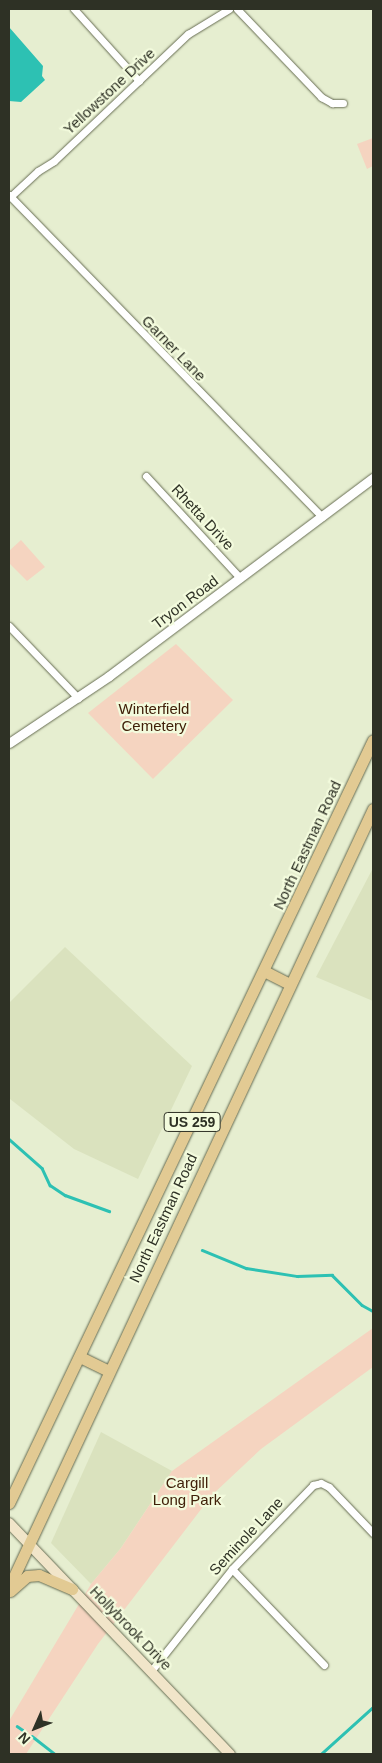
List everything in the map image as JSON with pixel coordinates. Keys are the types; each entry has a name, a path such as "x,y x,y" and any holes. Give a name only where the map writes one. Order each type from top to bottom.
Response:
{"main road":[{"name":"North Eastman Road","path":"9,1504 373,740"},
{"name":"North Eastman Road","path":"9,1587 373,809"},
{"path":"264,971 290,984"},
{"path":"80,1357 109,1371"},
{"path":"9,1485 25,1470"},
{"name":"Hollybrook Drive","path":"9,1523 230,1754"},
{"path":"9,1592 27,1576 39,1575 72,1589"}],"street":[{"path":"74,9 140,81"},
{"name":"Yellowstone Drive","path":"10,196 38,171 52,164 188,34 229,9"},
{"path":"238,9 321,97 332,103 343,103"},
{"name":"Garner Lane","path":"10,196 322,517"},
{"name":"Rhetta Drive","path":"146,476 240,578"},
{"name":"Tryon Road","path":"9,743 78,698 373,478"},
{"path":"9,626 78,698"},
{"name":"Seminole Lane","path":"151,1671 232,1569 317,1483 331,1488 373,1533"},
{"path":"232,1569 324,1665"}],"shaded area":[{"path":"373,868 373,1001 316,977"},
{"path":"65,947 192,1066 138,1179 74,1149 10,1099 9,1003"},
{"path":"101,1432 172,1471 121,1548 91,1584 51,1543"}],"green space":[{"path":"373,138 373,166 367,169 357,144"},
{"path":"21,540 45,567 27,581 9,563 9,551"},
{"name":"Winterfield Cemetery","path":"176,644 233,700 153,779 88,713"},
{"name":"Cargill Long Park","path":"373,1328 373,1367 261,1449 212,1495 98,1644 26,1754 9,1754 9,1721 91,1584 121,1548 172,1471"}],"water":[{"path":"9,27 43,66 42,76 45,80 21,102 9,101"}],"waterway":[{"path":"9,1139 42,1168 50,1185 65,1195 109,1211"},
{"path":"202,1250 246,1268 297,1276 332,1275 362,1305 373,1311"},
{"path":"321,1754 373,1707"},
{"path":"17,1726 26,1732"},
{"path":"32,1736 55,1754"}]}
